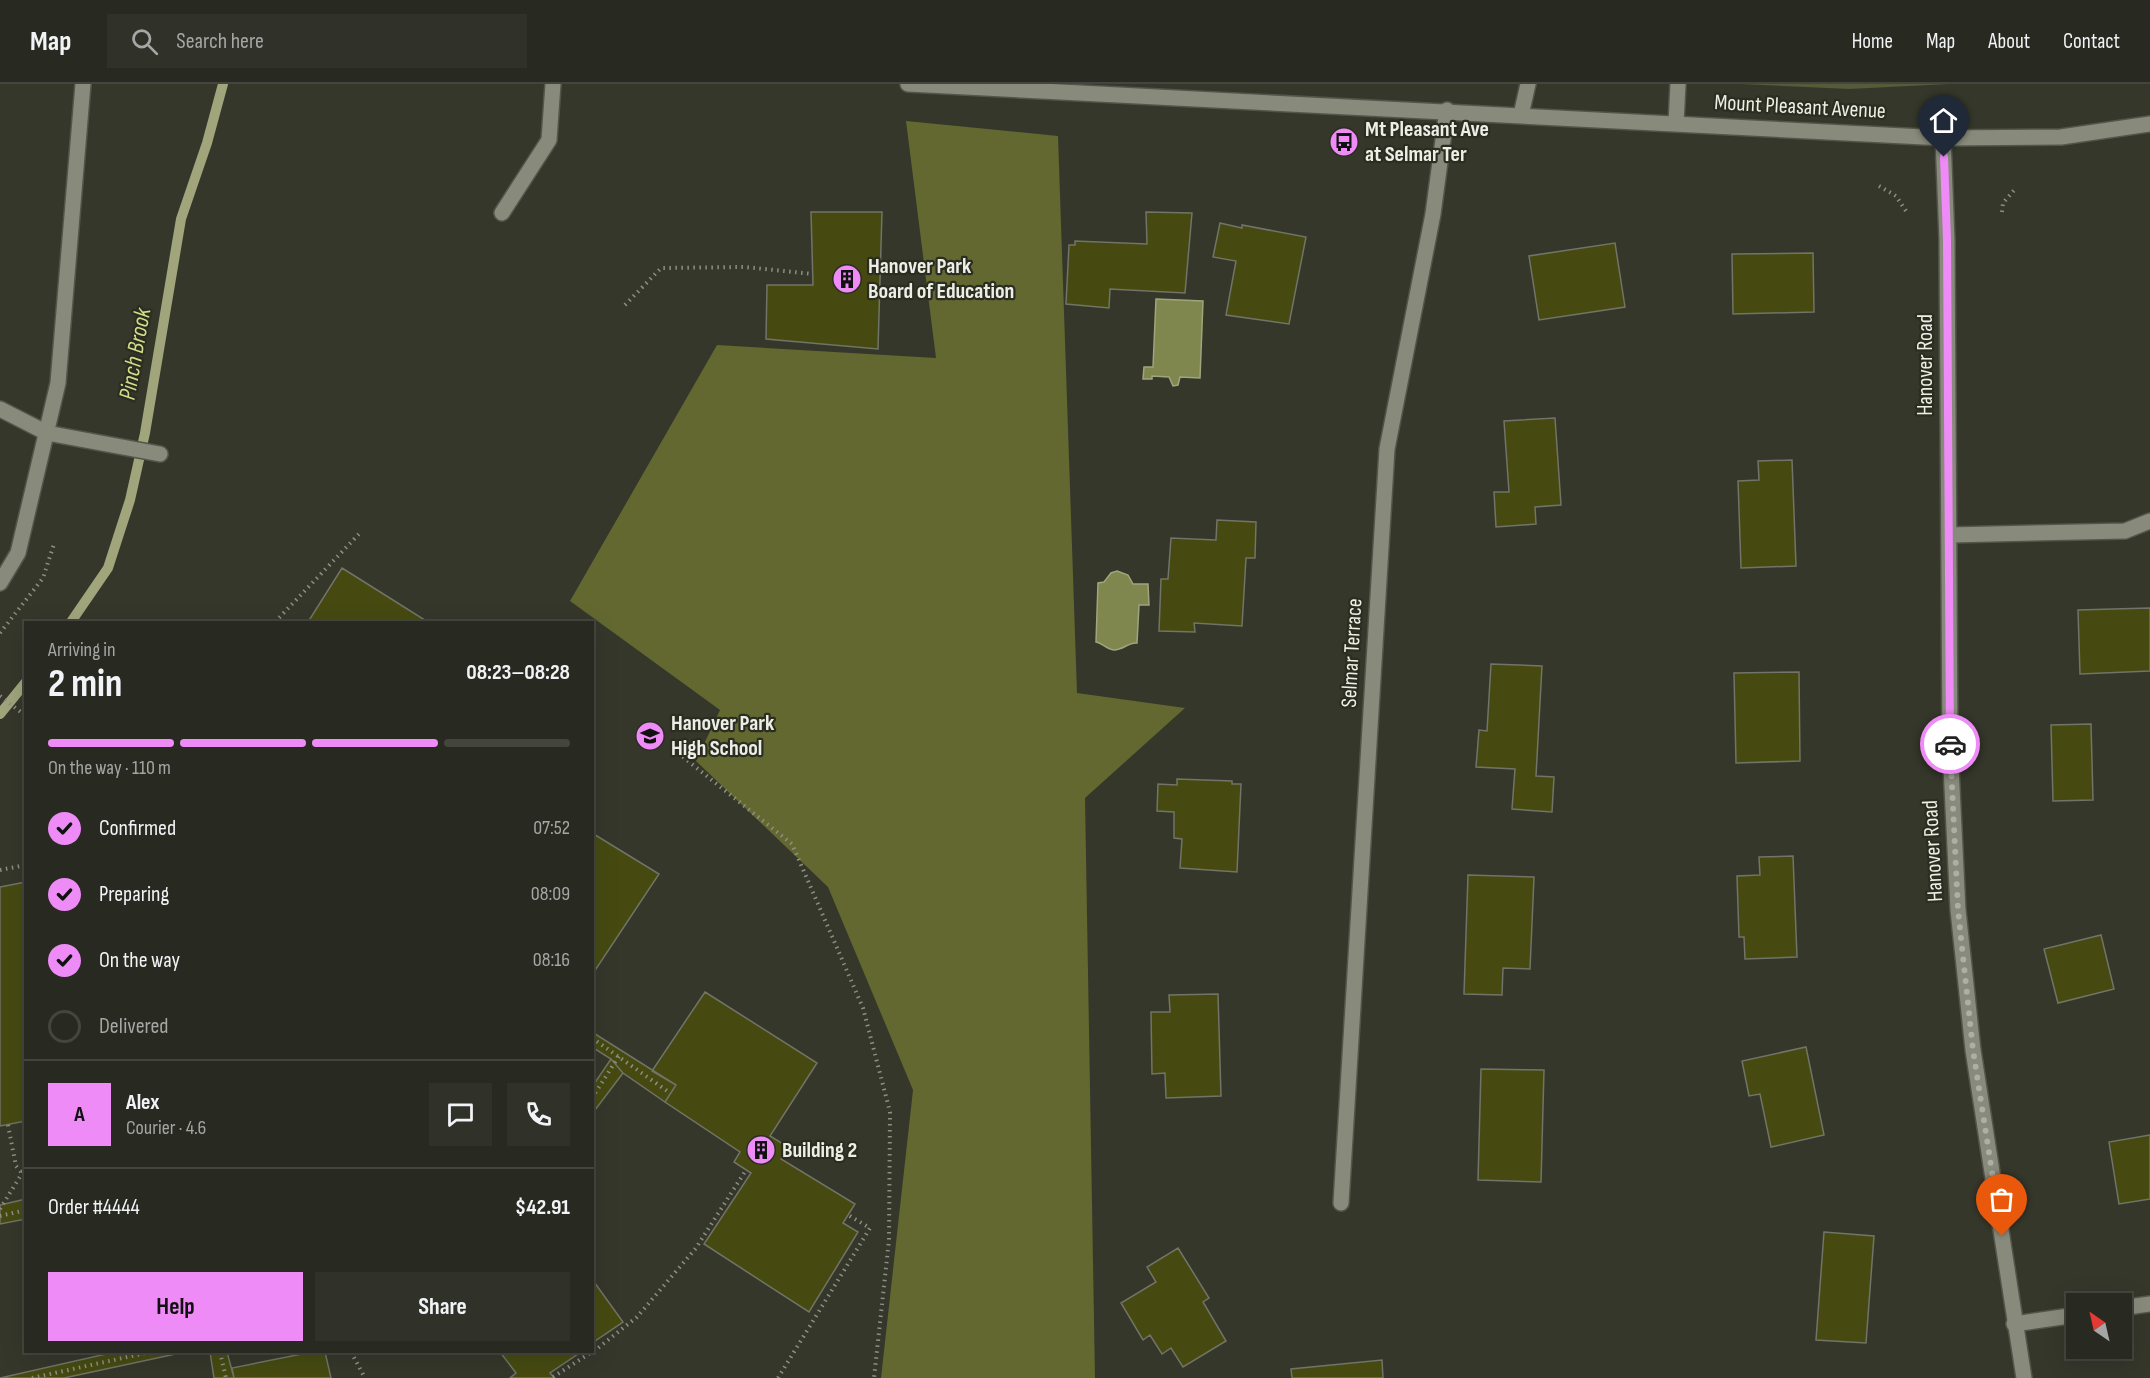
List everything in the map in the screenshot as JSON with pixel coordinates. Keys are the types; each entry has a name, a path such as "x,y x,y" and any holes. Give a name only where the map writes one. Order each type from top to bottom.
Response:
{"street":[{"path":"0,583 18,553 58,383 83,84"},
{"path":"502,213 549,140 553,84"},
{"name":"Mount Pleasant Avenue","path":"908,84 1447,110 1944,138 2061,137 2150,124"},
{"path":"1521,115 1528,84"},
{"path":"1676,123 1678,84"},
{"name":"Selmar Terrace","path":"1341,1203 1387,449 1433,214 1447,110"},
{"name":"Hanover Road","path":"1944,138 1947,240 1950,746 1958,910 1973,1050 2024,1378"},
{"path":"0,409 47,433 160,454"},
{"path":"1949,535 2125,531 2150,521"},
{"path":"2132,1306 2150,1304"},
{"path":"2014,1324 2066,1316"}],"path":[{"path":"1879,186 1896,196 1908,214"},
{"path":"2002,212 2003,204 2016,188"},
{"path":"625,305 661,268 745,267 813,274"},
{"path":"276,621 359,534"},
{"path":"0,633 42,578 54,544"},
{"path":"0,696 24,714"},
{"path":"678,753 792,844 862,1008 891,1112 889,1240 874,1378"},
{"path":"0,870 24,865"},
{"path":"594,1039 670,1093"},
{"path":"594,1095 619,1056"},
{"path":"8,1125 16,1166 22,1173"},
{"path":"0,1209 24,1170"},
{"path":"594,1351 637,1317 696,1248 746,1170"},
{"path":"0,1216 24,1210"},
{"path":"778,1378 870,1228 848,1215"},
{"path":"32,1378 145,1353"},
{"path":"220,1353 226,1378"},
{"path":"352,1353 365,1378"},
{"path":"553,1377 590,1353"}],"shaded area":[{"path":"1740,84 1949,84 1849,89"},
{"path":"906,121 1058,136 1077,693 1185,708 1085,798 1095,1378 881,1378 913,1090 828,887 696,761 720,710 570,601 717,345 936,358"},
{"path":"1156,299 1203,301 1200,378 1180,377 1178,385 1173,386 1169,377 1152,376 1152,379 1143,379 1144,367 1153,367"},
{"path":"1117,571 1128,575 1133,584 1148,584 1149,605 1139,605 1137,643 1114,650 1096,642 1098,583 1104,582 1111,573"}],"building":[{"name":"Hanover Park Board of Education","path":"811,212 882,212 878,349 766,339 767,285 813,285"},
{"path":"1146,212 1192,213 1185,293 1110,289 1109,308 1066,304 1069,245 1075,245 1075,241 1147,244"},
{"path":"1220,223 1306,237 1289,324 1226,315 1236,261 1213,257"},
{"path":"1615,243 1625,307 1539,320 1529,256"},
{"path":"1813,253 1814,312 1733,314 1732,254"},
{"path":"1555,418 1561,505 1535,507 1536,524 1496,527 1494,492 1509,492 1504,421"},
{"path":"1792,460 1796,566 1741,568 1738,481 1759,480 1758,461"},
{"path":"1217,520 1256,522 1255,558 1246,558 1242,626 1194,623 1195,632 1159,631 1161,579 1168,579 1171,538 1216,540"},
{"path":"342,568 426,621 309,621"},
{"path":"2150,608 2150,671 2080,674 2078,610"},
{"path":"1491,664 1542,666 1536,776 1554,777 1552,812 1512,809 1515,769 1476,767 1479,730 1487,731"},
{"path":"1799,672 1800,761 1736,763 1734,673"},
{"path":"2091,724 2093,800 2053,801 2051,725"},
{"path":"1177,779 1232,781 1232,784 1241,784 1237,872 1180,868 1182,839 1174,838 1174,812 1157,811 1158,784 1177,785"},
{"path":"594,834 659,874 594,972"},
{"path":"1793,856 1797,957 1745,959 1744,937 1739,937 1737,876 1760,875 1759,857"},
{"path":"1468,875 1534,877 1530,969 1503,968 1502,995 1464,994"},
{"path":"24,882 24,1121 0,1126 0,887"},
{"path":"2101,935 2114,989 2058,1003 2044,949"},
{"name":"Building 2","path":"705,992 817,1063 770,1136 788,1147 781,1159 855,1204 843,1223 858,1232 809,1312 704,1244 751,1173 734,1162 740,1152 665,1102 676,1085 652,1071"},
{"path":"1218,994 1221,1096 1166,1098 1165,1073 1152,1074 1151,1012 1170,1012 1169,995"},
{"path":"594,1033 676,1085 665,1102 623,1073 611,1059 594,1048"},
{"path":"1806,1047 1824,1135 1771,1147 1760,1094 1749,1096 1742,1061"},
{"path":"611,1059 623,1073 594,1111 594,1084"},
{"path":"1481,1069 1544,1070 1541,1182 1478,1180"},
{"path":"2150,1135 2150,1199 2119,1204 2109,1142"},
{"path":"24,1199 24,1219 0,1224 0,1205"},
{"path":"1824,1232 1874,1236 1866,1343 1816,1340"},
{"path":"1178,1248 1209,1298 1203,1302 1226,1341 1183,1367 1171,1348 1162,1354 1150,1335 1143,1340 1121,1303 1156,1282 1147,1267"},
{"path":"594,1282 623,1322 594,1342"},
{"path":"111,1353 180,1353 64,1378 0,1378"},
{"path":"210,1353 227,1353 234,1378 214,1378"},
{"path":"307,1353 325,1353 331,1378 234,1378 232,1368"},
{"path":"501,1353 580,1353 550,1373 554,1378 510,1378 516,1373"},
{"path":"1382,1360 1383,1378 1292,1378 1291,1369"}],"waterway":[{"name":"Pinch Brook","path":"72,621 108,568 130,500 145,433 181,219 207,143 223,84"},
{"name":"Pinch Brook","path":"0,714 24,684"}],"way so far":[{"path":"1950,744 1958,910 1973,1050 2002,1236"}],"place":[{"name":"Mt Pleasant Ave at Selmar Ter","path":"1344,142"},
{"name":"Hanover Park Board of Education","path":"847,279"},
{"name":"Hanover Park High School","path":"650,736"},
{"name":"Building 2","path":"761,1150"}],"route":[{"path":"1944,157 1947,240 1950,744"}]}
